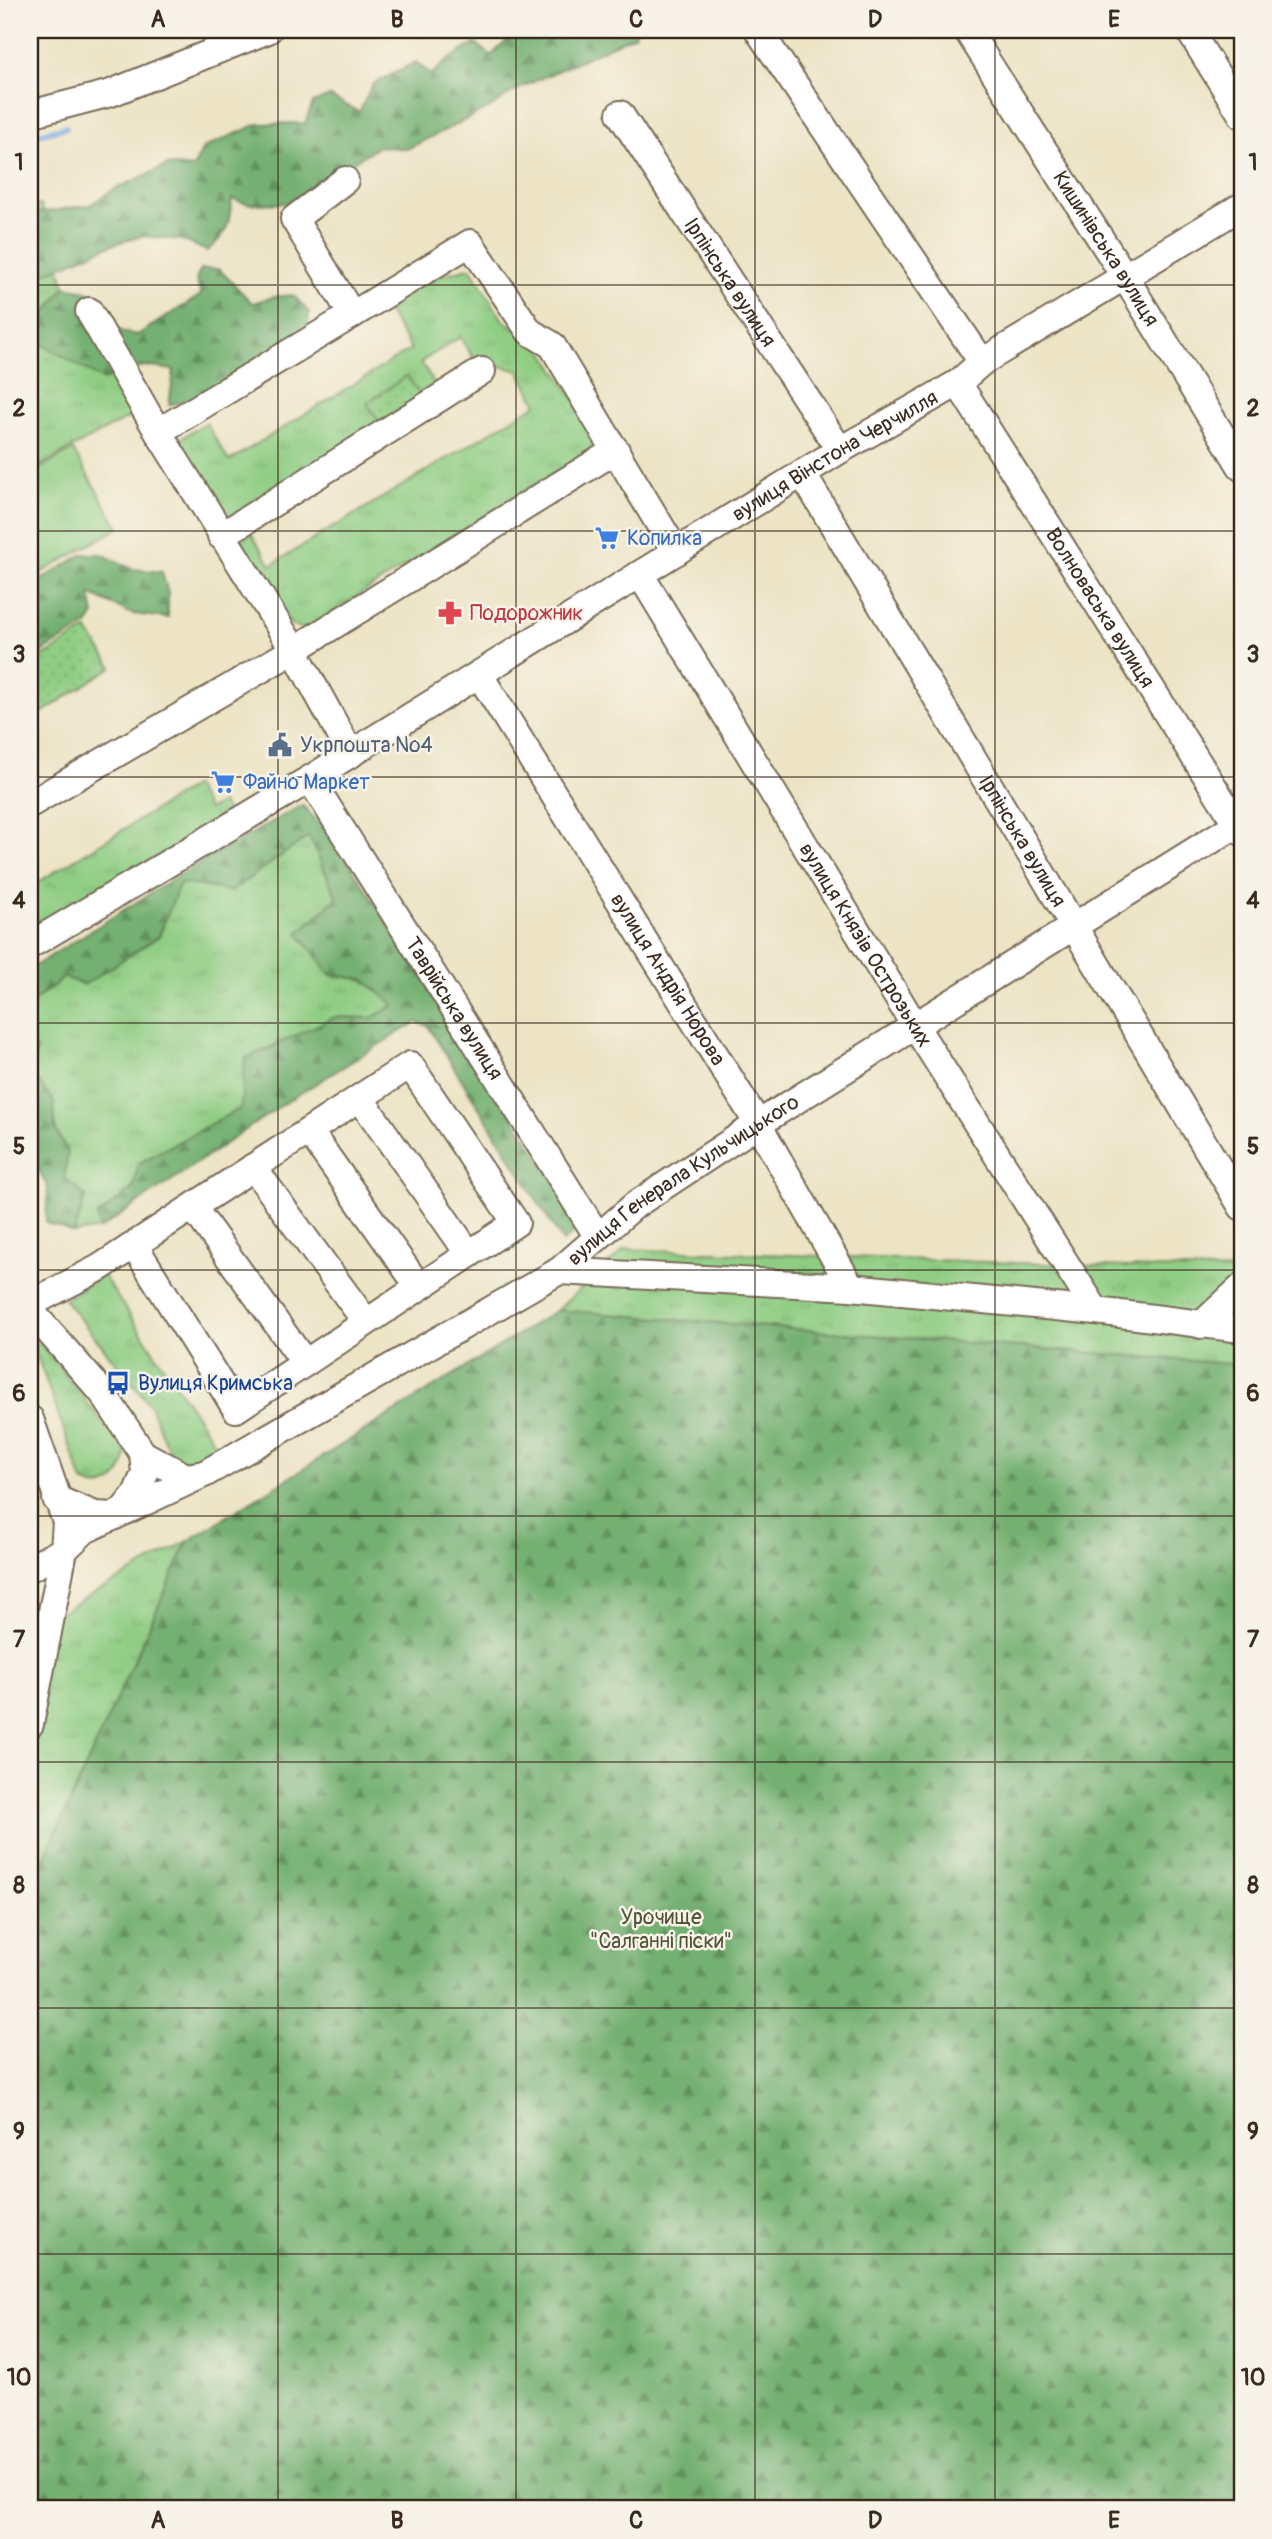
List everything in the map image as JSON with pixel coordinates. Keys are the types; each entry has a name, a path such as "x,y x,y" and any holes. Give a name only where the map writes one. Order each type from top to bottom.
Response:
{"street":[{"path":"30,114 111,93 268,30"},
{"path":"758,30 982,362"},
{"name":"Кишинівська вулиця","path":"967,30 1125,276 1242,468"},
{"path":"1189,30 1242,115"},
{"name":"Ірпінська вулиця","path":"620,114 840,450"},
{"path":"345,180 294,219 352,314"},
{"name":"вулиця Вінстона Черчилля","path":"30,945 310,779 802,473 958,383 982,362 1242,206"},
{"path":"159,432 470,243 530,332 552,345 676,552"},
{"path":"89,312 221,536 295,650 351,754"},
{"path":"221,536 482,371"},
{"name":"Волноваська вулиця","path":"958,383 1241,826"},
{"path":"30,804 295,650 615,450"},
{"name":"Ірпінська вулиця","path":"802,473 1242,1207"},
{"name":"вулиця Князів Острозьких","path":"640,574 915,1026 1096,1311"},
{"name":"вулиця Андрія Норова","path":"479,674 758,1124 851,1287"},
{"name":"Таврійська вулиця","path":"310,779 598,1237"},
{"name":"вулиця Генерала Кульчицького","path":"64,1550 85,1530 206,1473 559,1271 635,1205 758,1124 1074,926 1241,826"},
{"path":"30,1304 99,1268 134,1245 193,1207 253,1167 410,1065 516,1223 236,1409 134,1245"},
{"path":"360,1098 469,1254"},
{"path":"309,1131 419,1287"},
{"path":"253,1167 366,1322"},
{"path":"193,1207 305,1363"},
{"path":"559,1271 851,1287 1096,1311 1242,1329"},
{"path":"1201,1325 1242,1287"},
{"path":"30,1310 102,1392 142,1454 145,1473 142,1484 130,1503 115,1516 95,1515 56,1499"},
{"path":"30,1419 66,1522 64,1550 30,1724"},
{"path":"142,1454 186,1477 206,1473"},
{"path":"30,1568 64,1550"}],"green space":[{"path":"523,30 637,30 634,35 514,91 490,108 407,149 379,146 286,203 250,204 232,199 226,228 207,251 182,240 142,236 111,245 30,280 30,214 90,205 113,190 168,165 193,168 203,148 258,124 305,123 313,103 329,96 359,112 373,84 416,62 431,75 449,59 476,43 491,56 508,39"},
{"path":"41,205 65,287 41,319 36,340 70,359 117,375 137,413 30,471 30,208"},
{"path":"470,268 502,319 541,348 597,433 589,451 305,629 291,625 240,542 251,533 271,565 537,404 519,371 493,364 482,371 460,337 421,362 438,389 228,523 176,446 180,439 206,423 229,461 411,349 383,304 427,275"},
{"path":"201,269 219,269 252,303 293,295 309,312 307,334 205,397 169,405 174,370 144,366 103,380 35,340 41,319 65,287 87,291 120,331 137,335 201,295 196,280"},
{"path":"407,376 421,396 380,423 367,403"},
{"path":"73,450 119,528 30,579 30,474"},
{"path":"83,554 101,554 133,569 162,572 168,594 168,618 132,614 90,594 94,615 87,625 30,659 30,587"},
{"path":"87,629 112,667 43,712 30,692 30,665"},
{"path":"194,786 208,810 222,803 230,818 30,932 30,887"},
{"path":"302,805 333,838 583,1225 563,1242 428,1026 416,1022 291,1099 100,1229 97,1217 133,1188 139,1163 241,1108 245,1059 335,1017 372,1018 394,1005 363,979 331,975 298,933 337,898 309,836 231,891 180,883 159,936 84,985 64,977 30,1004 30,969 192,867"},
{"path":"309,836 337,898 298,933 331,975 363,979 394,1005 372,1018 335,1017 241,1108 140,1163 133,1188 97,1217 100,1229 74,1233 86,1196 64,1178 68,1153 55,1129 54,1103 32,1073 36,1050 30,1043 30,1004 64,977 159,936 180,882 231,891"},
{"path":"30,1043 36,1050 32,1073 54,1102 55,1129 68,1153 64,1178 86,1196 74,1233 46,1223 48,1188 30,1154"},
{"path":"625,1249 1242,1271 1242,1365 557,1310"},
{"path":"103,1275 219,1450 192,1466 179,1463 164,1441 150,1405 64,1299"},
{"name":"Урочище \"Салганні піски\"","path":"557,1310 1242,1365 1242,2509 30,2509 30,1890 188,1541"},
{"path":"39,1342 126,1452 122,1469 107,1485 83,1482 33,1345"},
{"path":"188,1541 30,1890 30,1629"}],"waterway":[{"path":"30,136 66,127"}],"place":[{"name":"Копилка","path":"607,538"},
{"name":"Подорожник","path":"450,613"},
{"name":"Укрпошта №4","path":"280,745"},
{"name":"Файно Маркет","path":"223,782"},
{"name":"Вулиця Кримська","path":"118,1383"}]}
